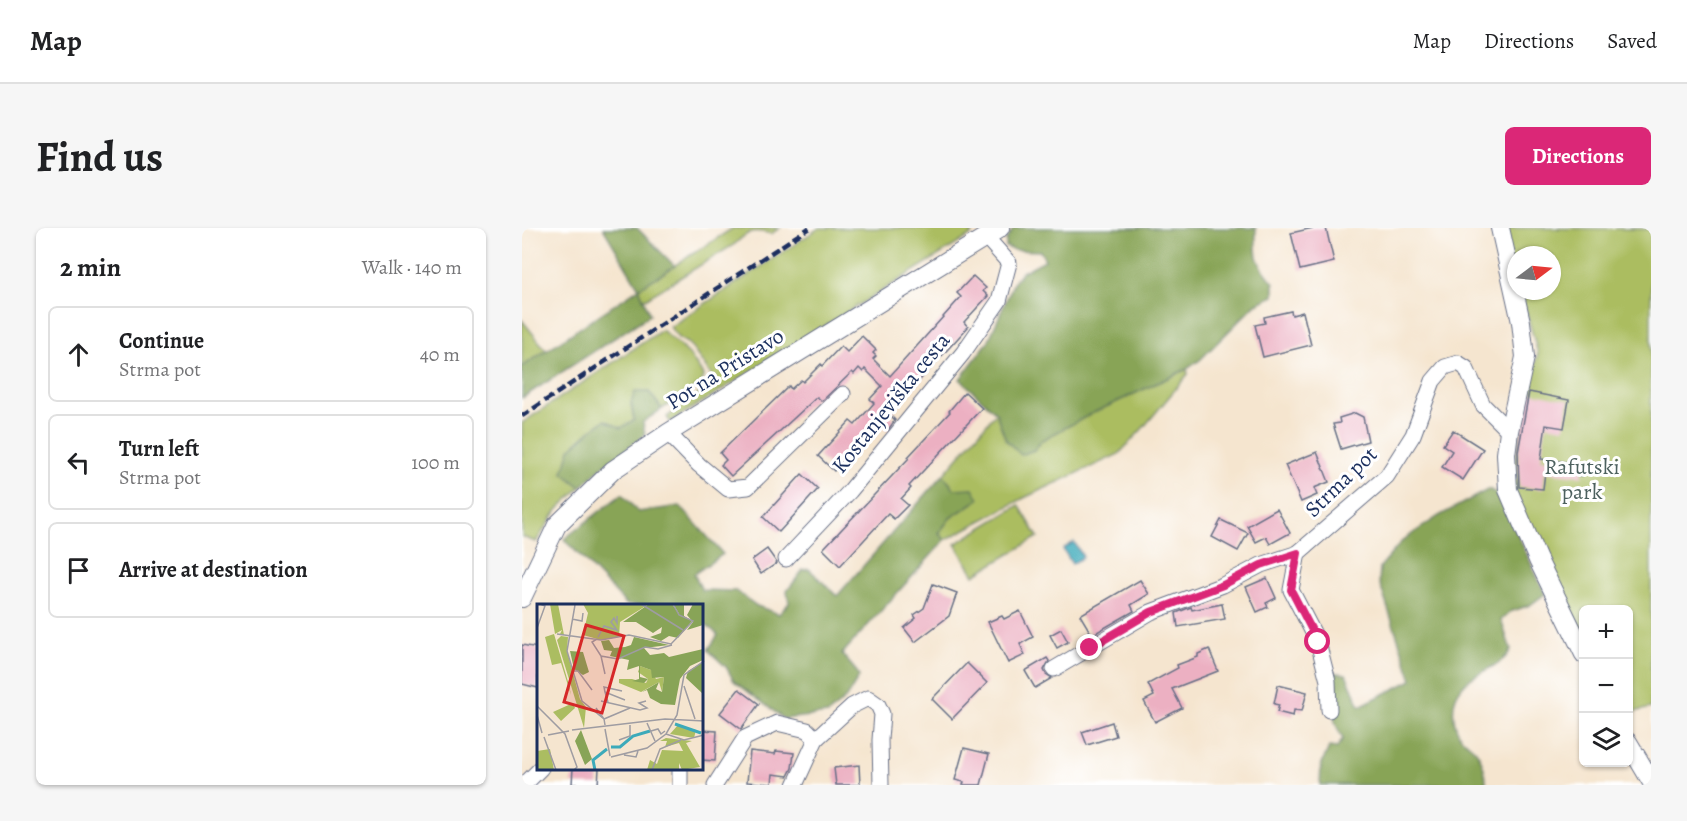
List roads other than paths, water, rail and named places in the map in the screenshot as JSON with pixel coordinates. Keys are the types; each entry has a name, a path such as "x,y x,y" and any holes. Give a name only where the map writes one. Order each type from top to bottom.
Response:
{"street":[{"path":"1500,228 1521,322 1525,357 1506,454 1508,490 1538,560 1579,644"},
{"name":"Kostanjeviška cesta","path":"786,559 850,491 963,353 999,301 1009,262 993,233"},
{"name":"Pot na Pristavo","path":"522,598 557,525 613,470 668,433 993,233"},
{"name":"Strma pot","path":"1054,669 1151,612 1223,585 1261,565 1298,553 1387,476 1413,435 1433,381 1445,367 1458,363 1466,368 1483,405 1509,431"},
{"name":"Kostanjeviška cesta","path":"668,433 699,465 728,489 748,487 843,394"},
{"path":"1298,553 1291,590 1318,642 1328,681 1329,710"},
{"path":"795,785 816,739 852,706 868,698 878,705 882,714 881,785"},
{"path":"715,785 745,738 777,723 807,730 816,739"},
{"path":"1633,749 1651,782"},
{"path":"524,785 538,770"}],"water":[{"path":"1074,542 1083,557 1072,564 1063,549"}],"railway":[{"path":"522,416 809,228"}],"park label":[{"name":"Rafutski park","path":"1582,480"}]}
